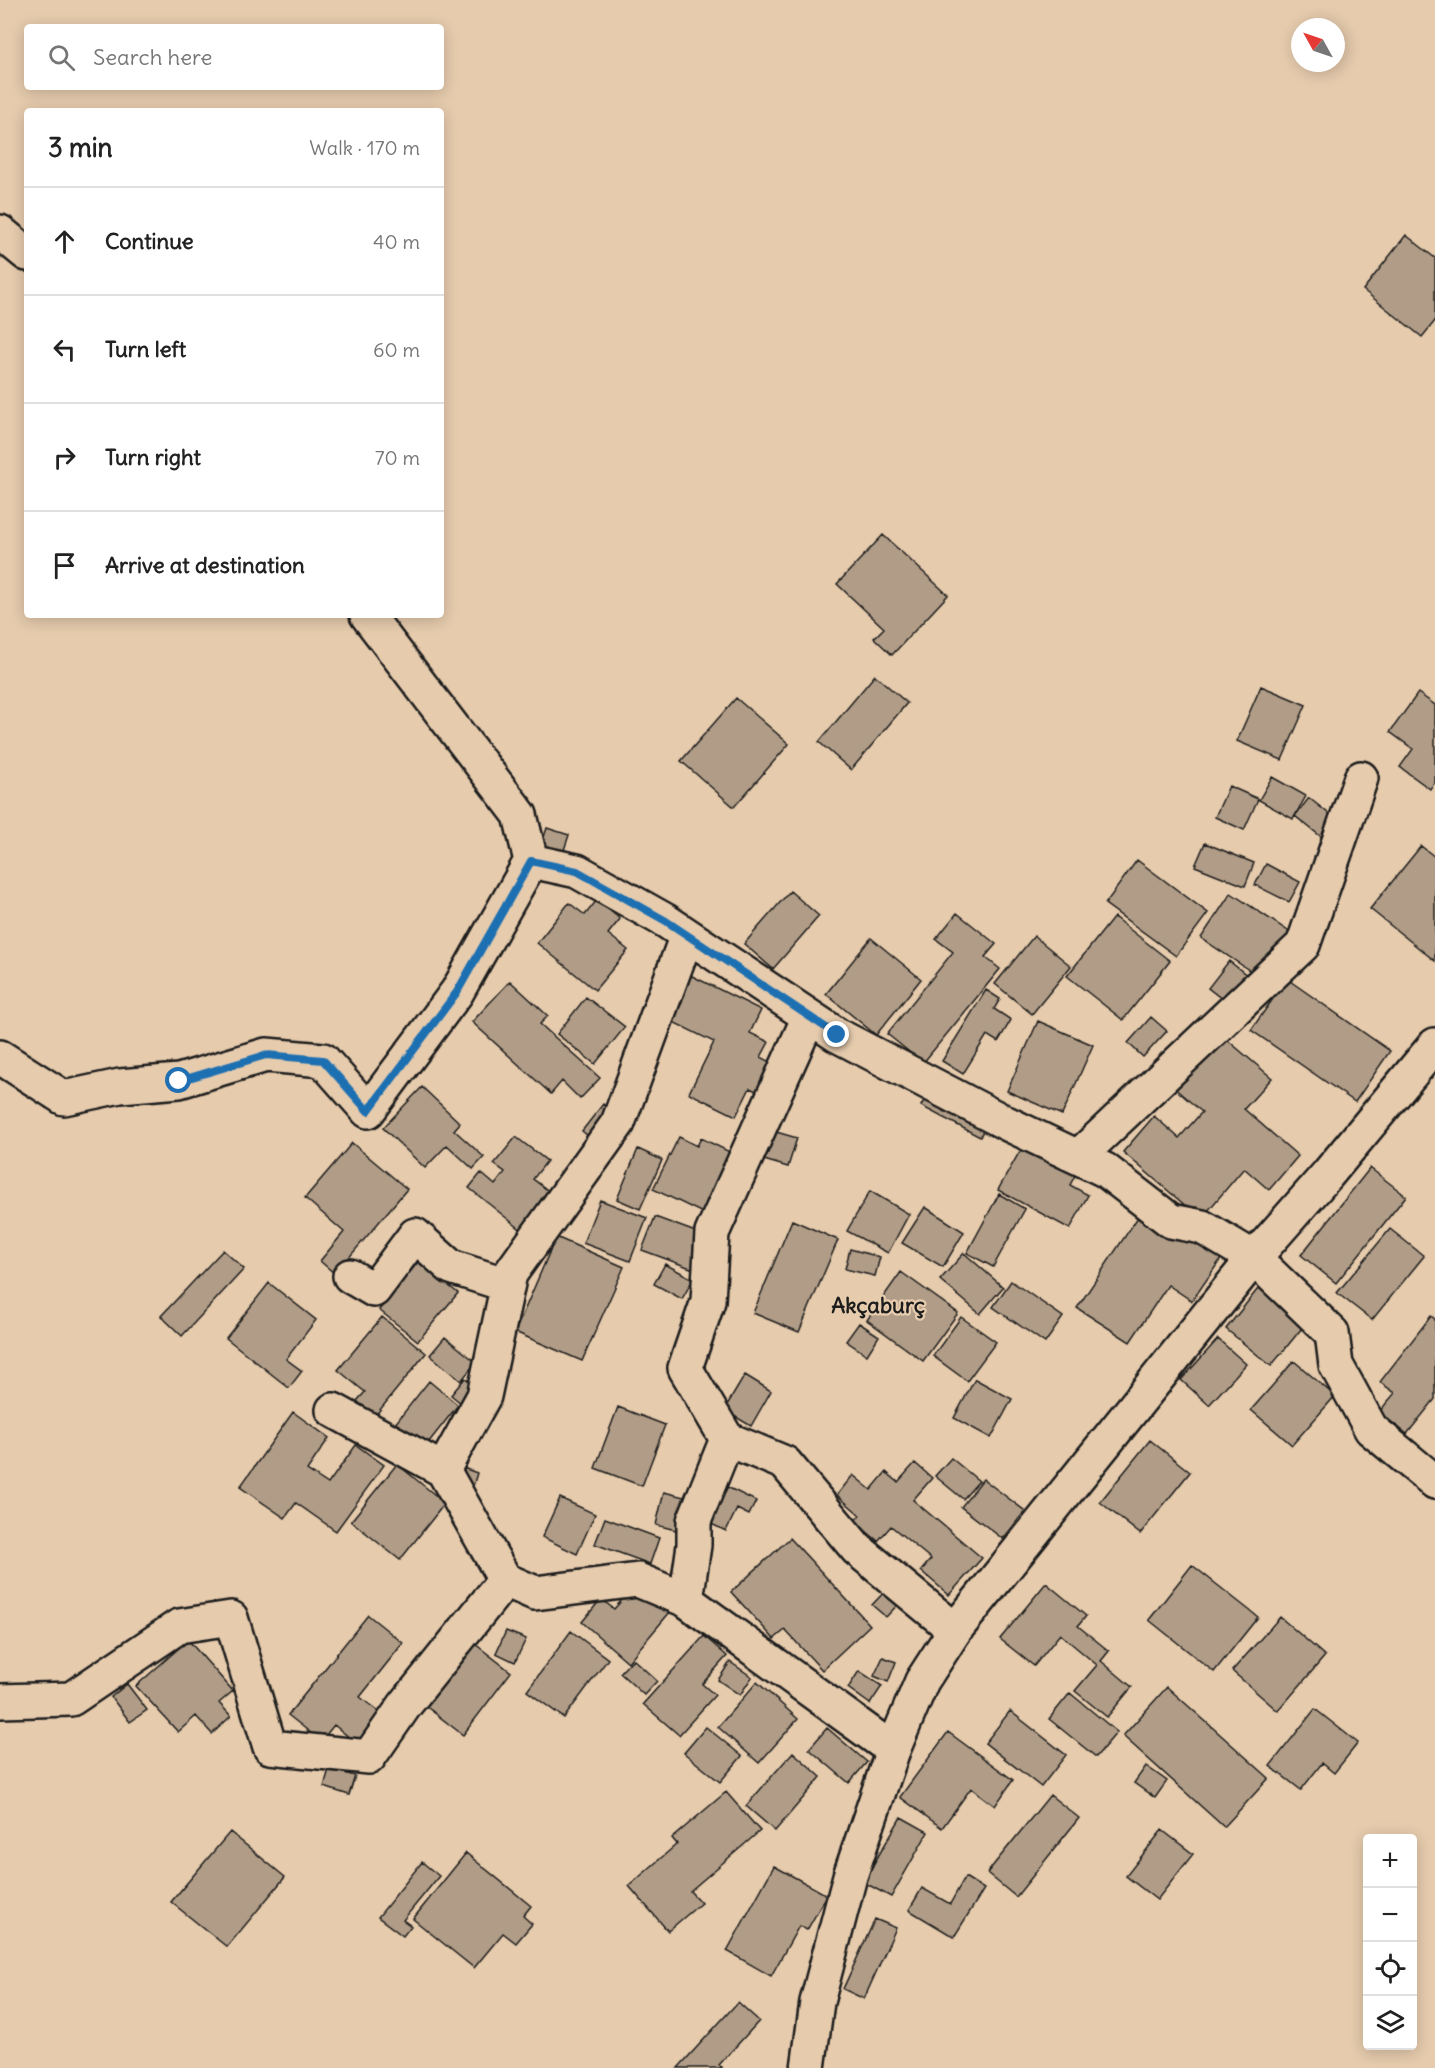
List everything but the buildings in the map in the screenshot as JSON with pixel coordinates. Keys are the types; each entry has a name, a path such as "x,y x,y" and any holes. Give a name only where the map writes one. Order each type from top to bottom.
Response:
{"street":[{"path":"0,232 24,252"},
{"path":"0,1057 64,1098 120,1086 179,1081 266,1055 323,1060 368,1111 457,992 531,861 520,815 369,618"},
{"path":"1078,1157 1303,945 1361,778"},
{"path":"531,861 577,871 666,921 837,1035 1006,1123 1105,1170 1171,1221 1202,1227 1254,1258 1332,1333 1336,1365 1371,1429 1435,1482"},
{"path":"444,1470 484,1396 510,1274 618,1123 687,935"},
{"path":"809,1017 712,1233 708,1301 685,1368 727,1439 785,1463 857,1549 955,1630"},
{"path":"808,2068 817,2002 850,1876 893,1750 922,1681 955,1630 1254,1258 1327,1175 1435,1045"},
{"path":"350,1276 374,1290 415,1235 451,1268 507,1285"},
{"path":"333,1410 444,1470 505,1580 535,1593 638,1580 686,1600 893,1750"},
{"path":"686,1600 694,1545 694,1521 727,1439"},
{"path":"0,1701 71,1699 178,1626 231,1618 270,1747 369,1757 405,1705 505,1580"}],"district":[{"name":"Akçaburç","path":"878,1305"}],"route":[{"path":"179,1081 266,1055 323,1060 368,1111 457,992 531,861 577,871 666,921 837,1035"}]}
